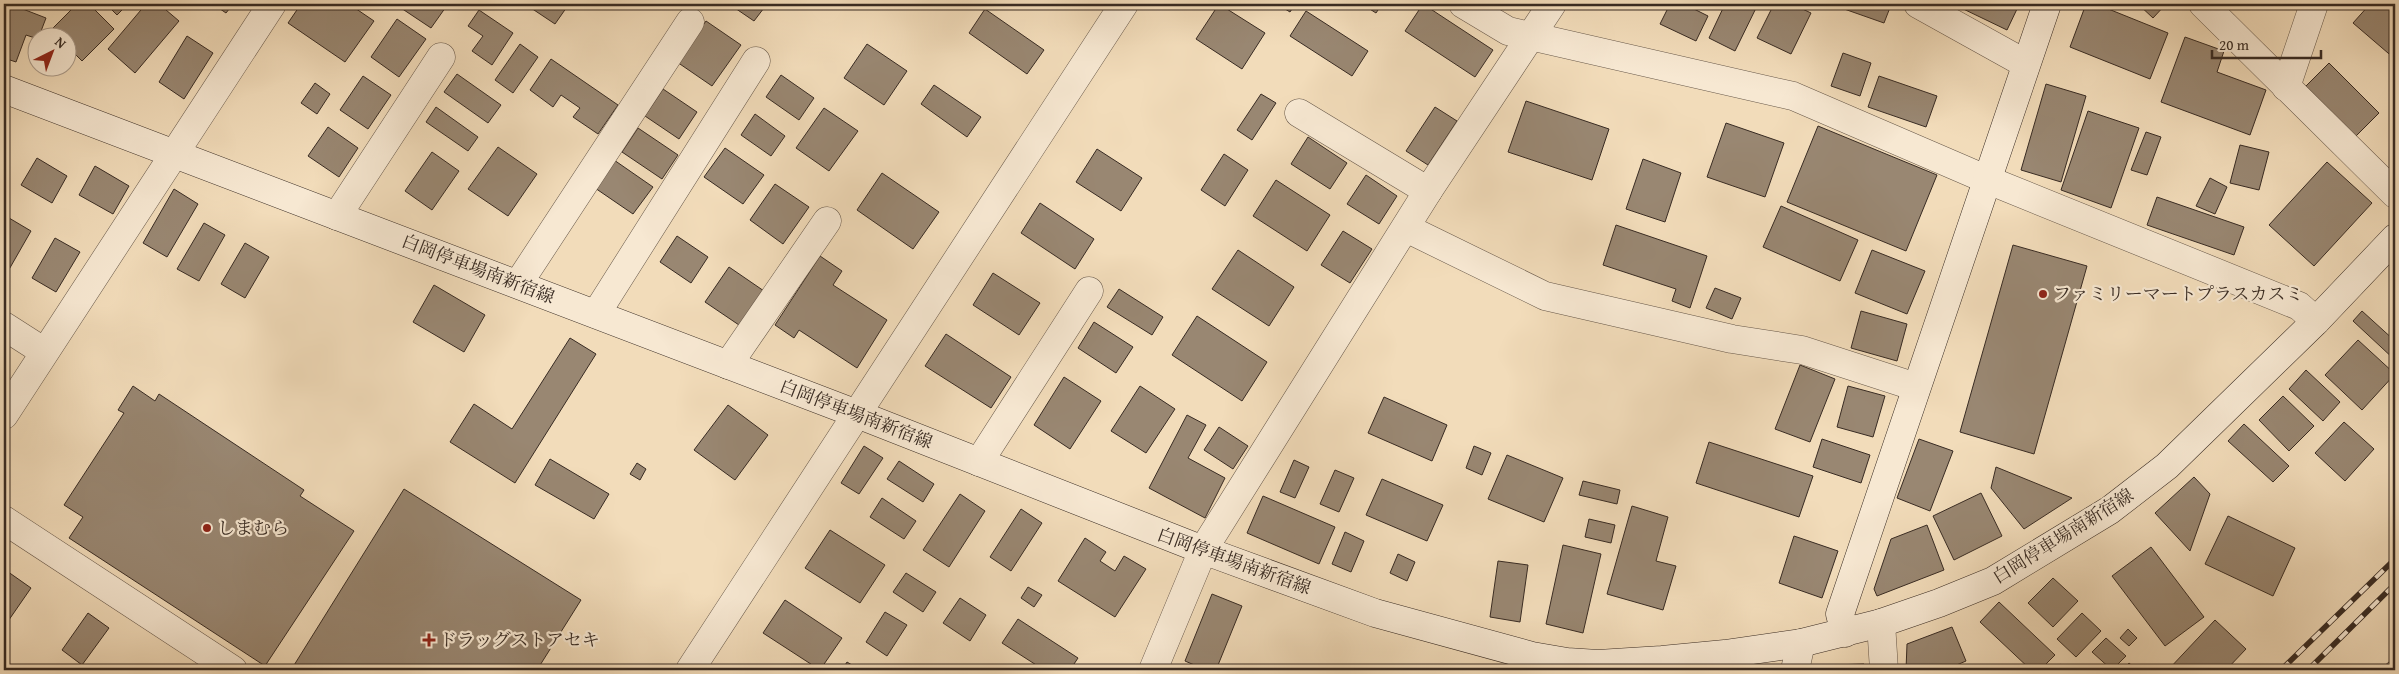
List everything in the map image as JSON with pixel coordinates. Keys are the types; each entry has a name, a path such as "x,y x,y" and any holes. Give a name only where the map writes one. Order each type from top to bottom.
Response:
{"street":[{"path":"4,415 43,351 176,153 272,4"},
{"path":"690,670 1124,4"},
{"path":"1463,4 1508,30 1793,96 1988,180 2299,306 2316,321"},
{"path":"1153,670 1202,550 1428,191 1519,50 1533,35 1552,4"},
{"path":"1918,4 2026,64"},
{"path":"1845,633 1840,614 2047,4"},
{"path":"2203,4 2395,194"},
{"path":"2286,87 2314,4"},
{"path":"518,284 690,22"},
{"path":"337,216 441,57"},
{"path":"596,314 756,61"},
{"name":"白岡停車場南新宿線","path":"4,89 728,364 1202,550 1375,613 1532,656 1567,662 1598,664 1725,654 1801,643 1881,623 1993,582 2110,510 2167,466 2316,321 2395,238"},
{"path":"1299,114 1428,191"},
{"path":"728,364 826,221"},
{"path":"1406,228 1545,296 1732,339 1802,350 1916,387"},
{"path":"979,462 1090,291"},
{"path":"4,326 43,351"},
{"path":"4,520 233,670"},
{"path":"1881,623 1884,670"},
{"path":"1795,670 1801,643"}],"building":[{"path":"10,4 46,18 42,28 28,28 28,36 26,35 16,62 4,58 4,9 8,10"},
{"path":"77,4 89,4 114,29 82,61 78,57 78,28 53,28"},
{"path":"106,4 128,4 117,15"},
{"path":"146,4 159,4 179,21 135,73 108,49"},
{"path":"213,4 233,4 226,13"},
{"path":"301,4 349,4 374,21 345,62 288,23"},
{"path":"404,4 448,4 431,28 401,8"},
{"path":"525,4 569,4 555,24"},
{"path":"729,4 767,4 754,21"},
{"path":"1219,4 1265,33 1242,69 1196,39"},
{"path":"1277,4 1295,4 1290,12"},
{"path":"1362,4 1382,4 1376,13"},
{"path":"1423,4 1493,50 1475,77 1405,31"},
{"path":"1637,4 1649,4 1647,8"},
{"path":"1670,4 1684,4 1708,16 1696,41 1660,24"},
{"path":"1725,4 1758,4 1735,51 1709,38"},
{"path":"1774,4 1792,4 1811,13 1791,54 1757,38"},
{"path":"1830,4 1888,4 1891,5 1884,23"},
{"path":"2007,4 2017,9 2007,30 1955,5"},
{"path":"2086,4 2096,4 2168,33 2150,79 2070,47"},
{"path":"2138,4 2166,4 2153,18"},
{"path":"2370,4 2395,4 2395,59 2353,23"},
{"path":"985,9 1044,50 1027,74 969,33"},
{"path":"479,10 513,33 492,65 472,51 483,36 468,26"},
{"path":"1306,11 1368,51 1352,76 1290,36"},
{"path":"397,19 426,39 399,77 371,57"},
{"path":"706,21 741,45 712,86 677,62"},
{"path":"187,36 213,53 184,99 159,82"},
{"path":"2185,37 2224,51 2217,72 2266,90 2250,135 2161,102"},
{"path":"520,44 538,57 513,93 495,80"},
{"path":"867,44 907,71 884,105 844,78"},
{"path":"1843,53 1871,63 1860,96 1831,86"},
{"path":"551,59 618,105 598,134 573,117 580,108 561,95 553,107 530,90"},
{"path":"2329,63 2379,113 2356,136 2306,86"},
{"path":"457,74 501,105 488,123 444,92"},
{"path":"781,75 814,98 799,120 766,97"},
{"path":"363,76 391,95 368,129 340,110"},
{"path":"1879,76 1937,96 1926,127 1868,107"},
{"path":"315,83 330,94 317,114 301,103"},
{"path":"2046,84 2086,96 2061,182 2021,170"},
{"path":"934,85 981,117 967,137 921,104"},
{"path":"663,89 697,112 679,139 645,116"},
{"path":"1261,94 1276,103 1252,140 1237,130"},
{"path":"1526,101 1609,129 1592,180 1508,152"},
{"path":"436,107 478,137 468,151 426,122"},
{"path":"1435,107 1457,121 1428,165 1406,151"},
{"path":"824,108 858,131 829,171 796,148"},
{"path":"2088,111 2139,128 2111,208 2061,190"},
{"path":"755,114 785,136 771,156 741,135"},
{"path":"1726,123 1784,143 1765,197 1707,177"},
{"path":"1818,126 1937,175 1906,251 1787,202"},
{"path":"328,127 358,148 339,177 308,156"},
{"path":"638,128 678,155 662,179 622,152"},
{"path":"2146,132 2161,137 2147,175 2131,170"},
{"path":"1308,137 1347,163 1330,189 1291,164"},
{"path":"2240,145 2269,152 2259,190 2230,183"},
{"path":"498,147 537,174 508,216 468,189"},
{"path":"725,148 764,175 743,204 704,177"},
{"path":"1097,149 1142,178 1121,211 1076,182"},
{"path":"432,152 459,171 432,210 405,191"},
{"path":"1224,154 1248,170 1225,206 1201,190"},
{"path":"37,158 67,176 52,203 21,185"},
{"path":"1643,159 1681,173 1665,222 1626,209"},
{"path":"614,160 653,187 633,214 595,188"},
{"path":"2327,162 2372,203 2314,266 2269,225"},
{"path":"95,166 129,186 113,214 79,195"},
{"path":"882,173 939,212 913,249 857,210"},
{"path":"1366,175 1397,196 1379,224 1347,204"},
{"path":"2210,178 2227,187 2215,214 2196,206"},
{"path":"1276,180 1330,215 1307,251 1253,216"},
{"path":"775,184 809,207 783,244 750,220"},
{"path":"174,189 198,204 167,257 143,243"},
{"path":"2157,197 2244,227 2234,255 2147,225"},
{"path":"1040,203 1094,239 1075,269 1021,233"},
{"path":"1781,206 1858,240 1840,281 1763,247"},
{"path":"4,215 31,231 7,273 4,271"},
{"path":"204,223 225,235 199,281 177,269"},
{"path":"1616,225 1707,256 1690,308 1672,301 1676,289 1603,265"},
{"path":"1343,231 1372,249 1350,283 1321,265"},
{"path":"677,236 708,257 691,283 660,262"},
{"path":"55,238 80,252 56,292 32,278"},
{"path":"245,243 269,257 245,298 221,284"},
{"path":"2013,245 2087,266 2034,454 1960,432"},
{"path":"1238,250 1294,287 1269,326 1212,289"},
{"path":"1872,250 1925,271 1907,314 1855,293"},
{"path":"820,256 842,271 833,285 887,320 857,368 799,330 794,338 775,325"},
{"path":"729,267 764,291 739,325 705,302"},
{"path":"993,273 1040,303 1019,335 973,305"},
{"path":"434,285 485,315 464,352 413,322"},
{"path":"1715,288 1741,298 1732,319 1706,308"},
{"path":"1119,289 1163,317 1152,335 1107,307"},
{"path":"1861,311 1907,324 1897,361 1851,348"},
{"path":"2362,311 2395,341 2395,360 2353,321"},
{"path":"1197,316 1267,362 1242,401 1172,355"},
{"path":"1094,322 1133,347 1116,373 1078,348"},
{"path":"946,334 1011,377 991,408 925,366"},
{"path":"570,338 596,354 515,483 450,442 474,404 512,429"},
{"path":"2358,340 2395,374 2362,410 2325,375"},
{"path":"1800,365 1835,379 1810,442 1775,429"},
{"path":"2306,370 2340,402 2323,421 2289,389"},
{"path":"1064,377 1101,401 1070,449 1034,425"},
{"path":"133,386 155,401 159,394 304,490 300,496 354,531 265,666 69,538 83,517 64,505 124,413 118,410"},
{"path":"1140,386 1175,409 1146,453 1111,431"},
{"path":"1848,386 1885,396 1873,437 1837,427"},
{"path":"2283,396 2314,426 2289,451 2259,420"},
{"path":"1384,397 1447,425 1432,461 1368,433"},
{"path":"728,405 768,435 735,480 694,450"},
{"path":"1187,415 1206,425 1188,458 1225,478 1205,518 1149,488"},
{"path":"2344,422 2374,449 2345,481 2315,453"},
{"path":"2244,424 2289,466 2273,482 2228,441"},
{"path":"1219,427 1248,446 1233,469 1204,450"},
{"path":"1822,439 1870,455 1861,483 1813,467"},
{"path":"1919,439 1953,451 1930,511 1897,498"},
{"path":"1709,442 1813,476 1799,517 1696,483"},
{"path":"864,446 883,458 859,494 841,483"},
{"path":"1474,446 1491,453 1482,475 1466,468"},
{"path":"1507,455 1563,478 1544,522 1488,499"},
{"path":"550,459 609,494 594,519 535,485"},
{"path":"1294,460 1309,467 1295,498 1280,492"},
{"path":"899,461 934,484 923,502 887,479"},
{"path":"637,463 646,469 640,480 630,474"},
{"path":"1996,467 2072,498 2024,529 1991,488"},
{"path":"1335,470 1354,478 1339,512 1320,504"},
{"path":"2194,477 2210,494 2190,551 2155,513"},
{"path":"1382,479 1443,505 1427,541 1366,515"},
{"path":"1583,481 1620,490 1617,504 1579,495"},
{"path":"404,489 581,600 537,670 291,670"},
{"path":"1981,493 2002,536 1954,560 1933,516"},
{"path":"960,494 985,511 949,567 923,550"},
{"path":"1263,496 1335,527 1319,564 1247,533"},
{"path":"882,498 916,521 904,539 870,517"},
{"path":"1632,506 1668,517 1656,561 1676,566 1663,610 1607,594"},
{"path":"1021,509 1042,523 1011,571 990,557"},
{"path":"2228,516 2295,548 2273,596 2205,564"},
{"path":"1589,519 1615,525 1611,543 1585,537"},
{"path":"1927,525 1944,570 1877,596 1874,589 1891,539"},
{"path":"830,530 885,565 860,603 805,568"},
{"path":"1345,532 1364,541 1351,572 1332,564"},
{"path":"1794,536 1838,551 1822,598 1779,583"},
{"path":"1085,538 1106,552 1100,561 1115,571 1124,556 1146,569 1115,617 1058,581"},
{"path":"1563,545 1601,554 1583,633 1546,624"},
{"path":"2151,547 2204,617 2165,646 2112,576"},
{"path":"1398,554 1415,562 1407,581 1390,573"},
{"path":"1498,561 1528,565 1520,622 1490,617"},
{"path":"4,569 31,588 4,627"},
{"path":"906,573 936,592 923,612 893,592"},
{"path":"2053,578 2078,601 2053,627 2028,603"},
{"path":"1028,587 1042,595 1034,607 1021,598"},
{"path":"1212,594 1242,606 1216,670 1206,670 1185,661"},
{"path":"960,598 986,615 970,641 943,623"},
{"path":"785,600 842,638 820,670 763,633"},
{"path":"1999,602 2055,655 2040,670 2031,670 1980,622"},
{"path":"885,612 907,625 887,656 866,642"},
{"path":"88,613 109,628 82,665 62,650"},
{"path":"2082,613 2101,631 2076,657 2057,639"},
{"path":"1018,619 1078,658 1070,670 1044,670 1002,643"},
{"path":"2215,620 2246,649 2226,670 2168,670"},
{"path":"1952,627 1966,661 1945,670 1906,670 1907,644"},
{"path":"2128,629 2137,638 2129,646 2120,638"},
{"path":"2106,638 2126,656 2112,670 2092,652"},
{"path":"847,662 860,670 842,670"},
{"path":"2129,663 2137,670 2123,670"},
{"path":"1864,664 1864,670 1832,670 1832,665"},
{"path":"2060,664 2067,670 2054,670"}],"railway":[{"path":"2281,670 2395,559"},
{"path":"2308,670 2395,584"},
{"path":"2383,670 2395,660"}],"place":[{"name":"ファミリーマートプラスカスミ","path":"2043,294"},
{"name":"しまむら","path":"207,528"},
{"name":"ドラッグストアセキ","path":"429,640"}]}
